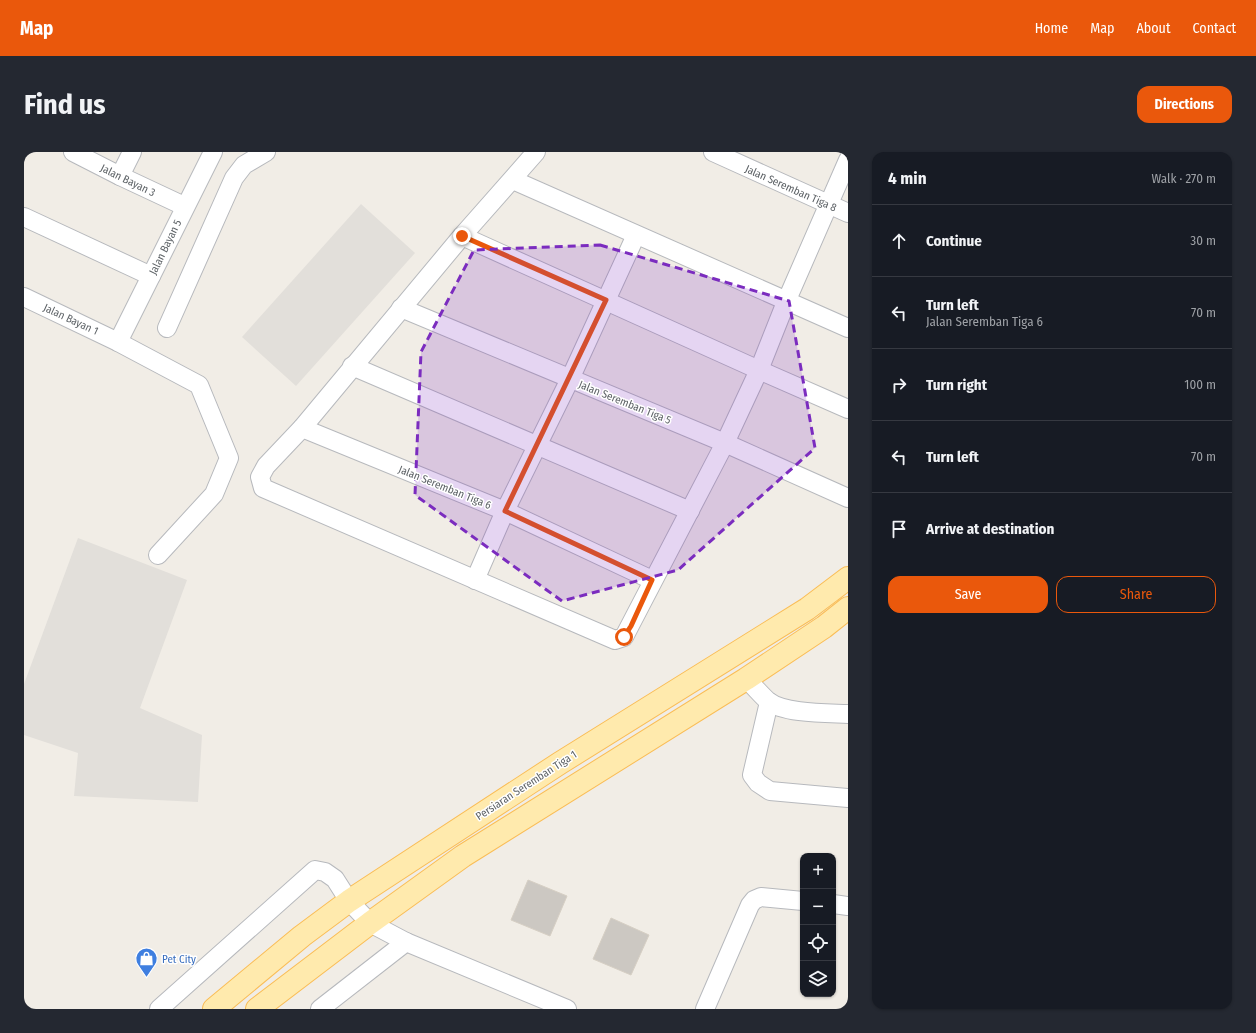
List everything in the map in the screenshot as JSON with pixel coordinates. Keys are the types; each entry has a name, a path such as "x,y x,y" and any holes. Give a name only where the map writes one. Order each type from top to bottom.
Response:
{"main road":[{"name":"Persiaran Seremban Tiga 1","path":"214,1009 302,936 349,901 560,763 807,609 848,578"},
{"path":"257,1009 370,923 463,856 746,679 824,627 848,608"}],"street":[{"name":"Jalan Bayan 3","path":"73,152 184,206"},
{"path":"120,176 132,152"},
{"name":"Jalan Bayan 5","path":"118,342 184,206 213,152"},
{"path":"167,328 234,178 244,165 266,152"},
{"path":"536,152 513,180 462,236 352,366 302,428 266,466 260,477 263,488 615,640 624,637 631,626 652,580 690,511 724,443 759,370 827,204 848,160"},
{"name":"Jalan Seremban Tiga 8","path":"713,152 848,213"},
{"path":"513,180 786,302 848,328"},
{"path":"24,217 151,276"},
{"path":"475,580 505,511 570,380 636,235"},
{"path":"462,236 848,409"},
{"name":"Jalan Bayan 1","path":"24,297 118,342 199,385 229,458 214,494 158,555"},
{"name":"Jalan Seremban Tiga 5","path":"401,308 570,380 724,443 848,498"},
{"path":"352,366 690,511"},
{"name":"Jalan Seremban Tiga 6","path":"302,428 505,511 652,580"},
{"path":"746,679 769,702 793,710 848,714"},
{"path":"769,702 752,775 758,783 770,791 848,798"},
{"path":"159,1009 315,870 325,872 335,879 349,901 370,923 406,942 566,1009"},
{"path":"705,1009 750,905 754,900 760,897 800,901"},
{"path":"836,904 848,906"},
{"path":"320,1009 406,942"}],"highlighted area":[{"path":"600,245 789,301 815,448 678,570 562,601 415,495 421,352 474,250"}],"shaded area":[{"path":"361,204 415,253 296,386 242,337"},
{"path":"78,538 187,580 140,708 202,735 198,802 74,796 78,753 24,735 24,684"}],"building":[{"path":"528,880 567,896 550,936 511,920"},
{"path":"611,918 649,935 631,975 593,959"}],"place":[{"name":"Pet City","path":"146,978"}],"route":[{"path":"462,236 606,300 570,380 505,511 652,580 631,626 624,637"}]}
